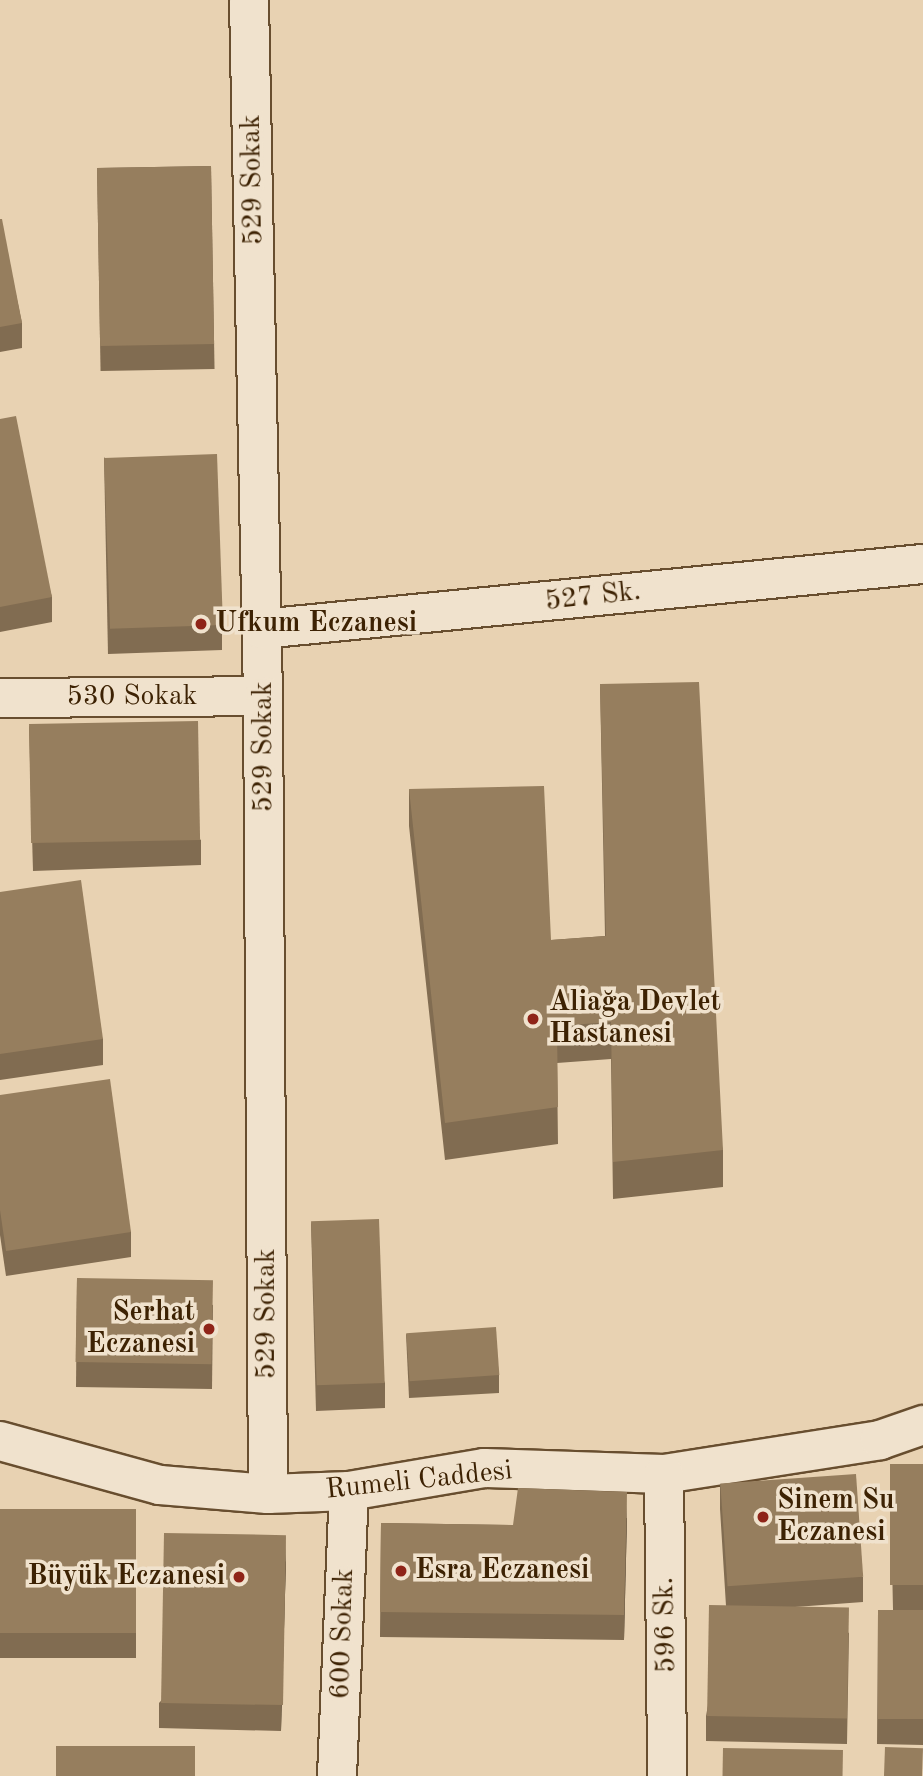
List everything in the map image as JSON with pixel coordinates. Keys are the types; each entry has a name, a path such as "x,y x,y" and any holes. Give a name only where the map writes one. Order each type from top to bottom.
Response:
{"street":[{"name":"529 Sokak","path":"249,0 263,696 268,1494"},
{"name":"527 Sk.","path":"262,629 923,564"},
{"name":"530 Sokak","path":"0,698 263,696"},
{"name":"Rumeli Caddesi","path":"0,1441 160,1485 268,1494 349,1491 484,1468 664,1474 880,1440 923,1425"},
{"name":"596 Sk.","path":"664,1474 667,1776"},
{"name":"600 Sokak","path":"337,1776 349,1491"}],"building":[{"path":"211,166 214,344 100,346 97,168"},
{"path":"0,219 22,323 0,327"},
{"path":"16,416 52,597 0,607 0,419"},
{"path":"217,454 223,625 110,629 104,458"},
{"path":"699,682 723,1150 613,1162 611,1022 557,1026 558,1107 445,1123 409,789 544,786 551,940 606,936 600,684"},
{"path":"198,721 200,840 31,843 29,724"},
{"path":"81,880 103,1039 0,1054 0,892"},
{"path":"110,1079 131,1232 6,1251 0,1210 0,1095"},
{"path":"379,1219 385,1383 317,1385 311,1221"},
{"path":"77,1278 213,1280 212,1364 76,1362"},
{"path":"496,1327 499,1375 410,1381 406,1333"},
{"path":"890,1464 923,1464 923,1585 890,1585"},
{"path":"856,1474 863,1577 728,1586 720,1483"},
{"path":"518,1488 627,1492 624,1615 380,1612 381,1523 513,1525"},
{"path":"0,1509 136,1509 136,1633 0,1633"},
{"path":"164,1533 286,1535 283,1705 161,1703"},
{"path":"709,1605 849,1607 847,1718 707,1716"},
{"path":"878,1610 923,1610 923,1719 878,1719"},
{"path":"56,1746 195,1746 195,1776 56,1776"},
{"path":"885,1747 923,1748 922,1776 884,1776"},
{"path":"723,1748 843,1750 843,1776 723,1776"}],"place":[{"name":"Ufkum Eczanesi","path":"201,624"},
{"name":"Aliağa Devlet Hastanesi","path":"533,1019"},
{"name":"Serhat Eczanesi","path":"209,1329"},
{"name":"Sinem Su Eczanesi","path":"763,1517"},
{"name":"Esra Eczanesi","path":"401,1571"},
{"name":"Büyük Eczanesi","path":"239,1577"}]}
